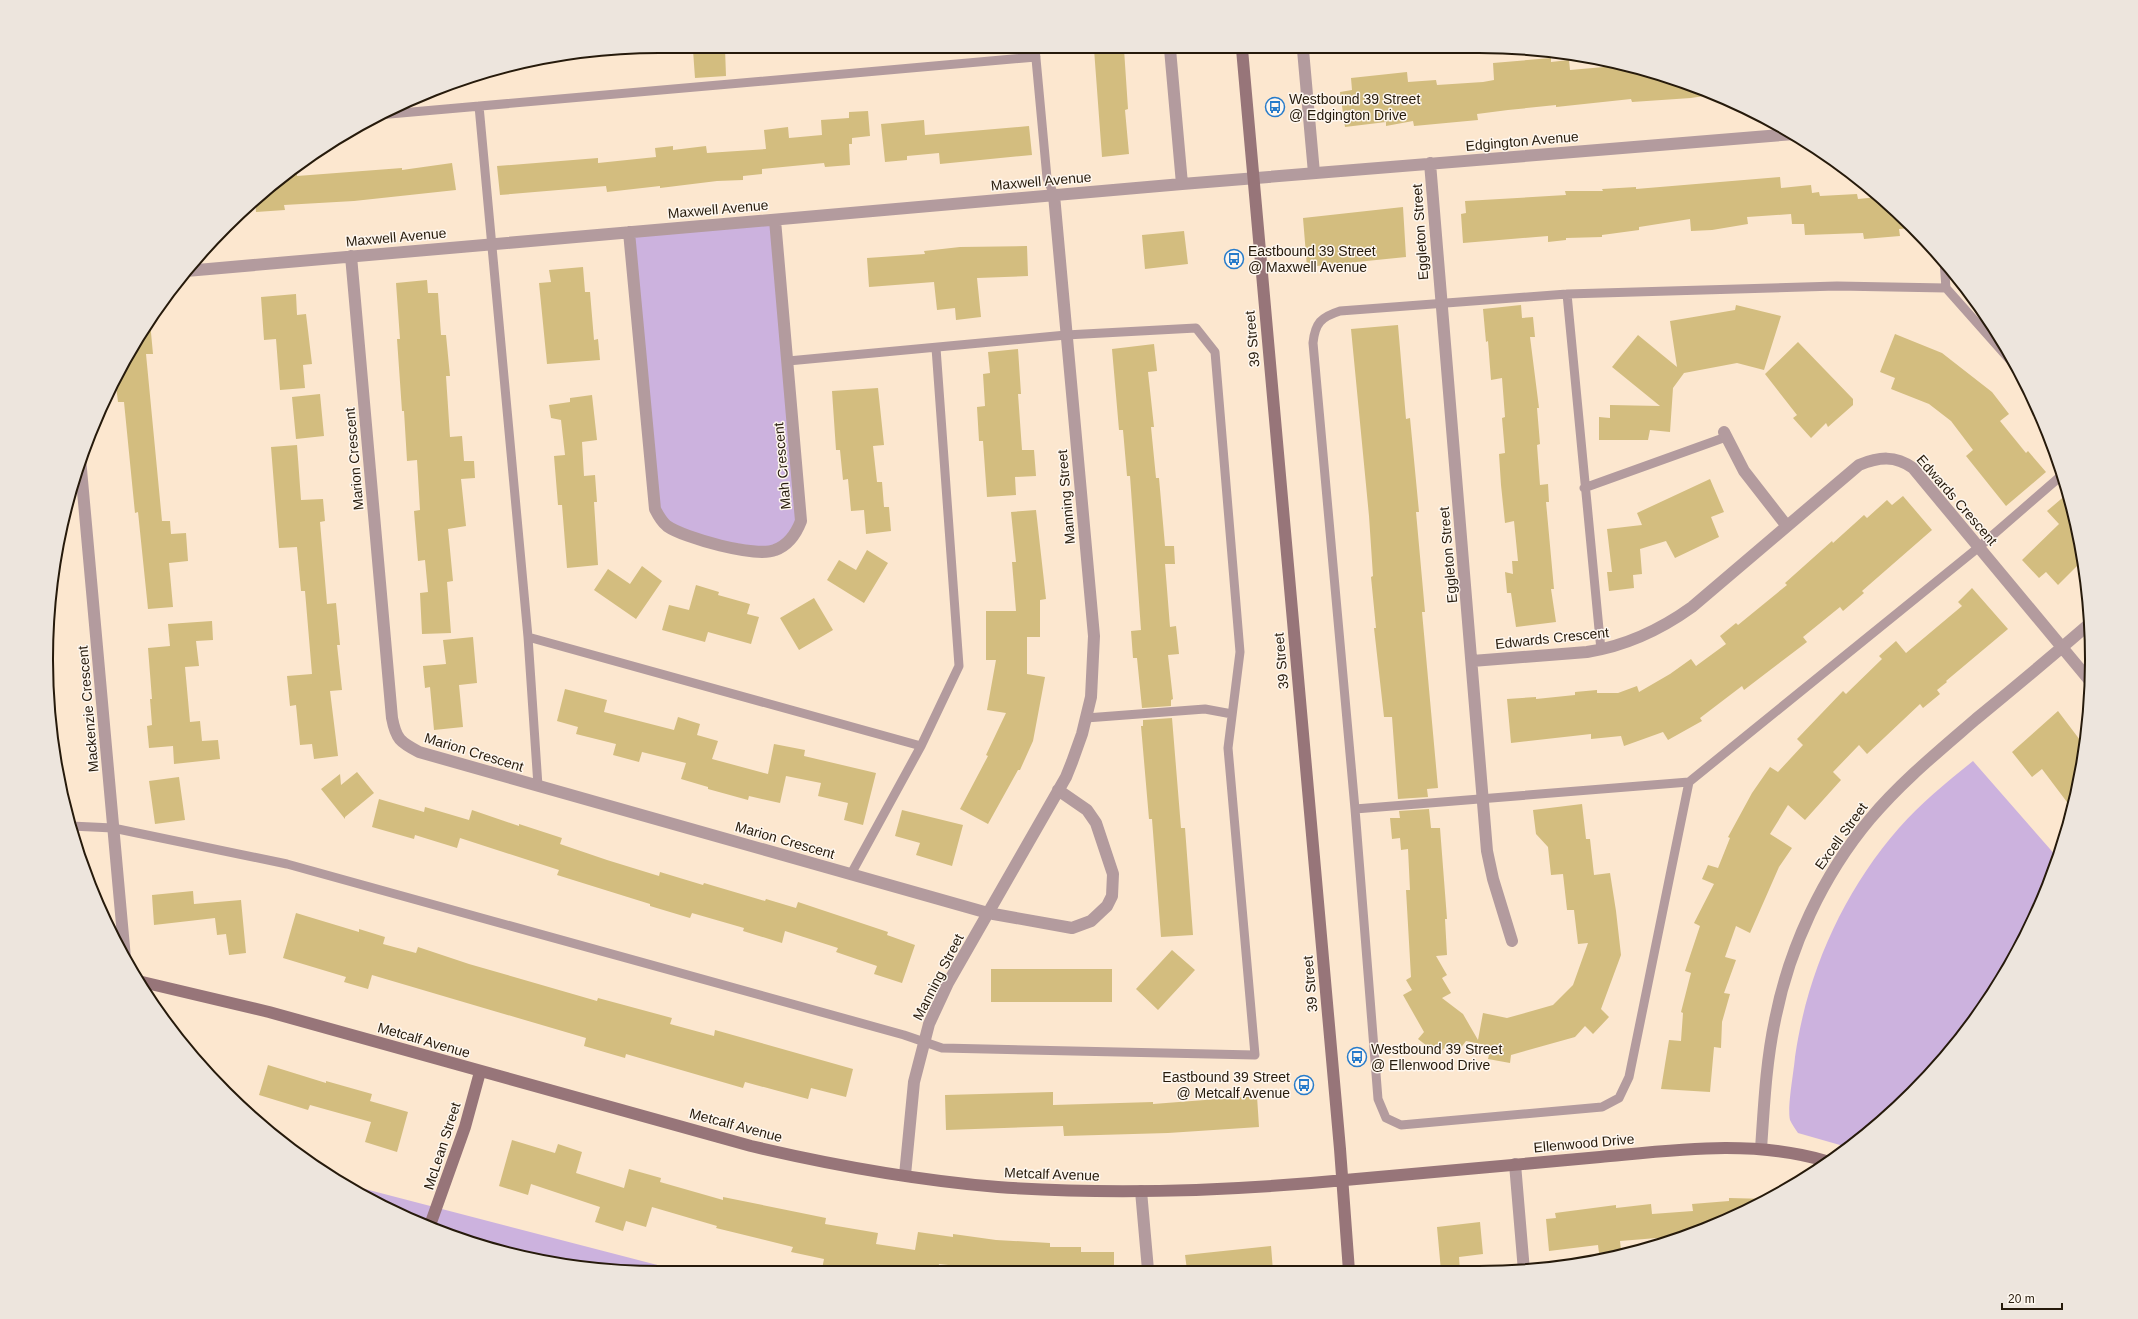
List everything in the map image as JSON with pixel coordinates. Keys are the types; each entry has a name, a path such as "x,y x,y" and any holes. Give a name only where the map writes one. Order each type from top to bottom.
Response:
{"street":[{"path":"1170,53 1182,184"},
{"name":"39 Street","path":"1242,53 1349,1266"},
{"path":"1303,53 1314,173"},
{"name":"Edgington Avenue","path":"1253,179 1783,135"},
{"name":"Eggleton Street","path":"1430,164 1489,866 1512,941"},
{"name":"Maxwell Avenue","path":"195,270 1253,179"},
{"name":"Manning Street","path":"905,1175 914,1082 929,1024 948,983 1058,790 1072,762 1086,718 1093,678 1094,636 1054,196"},
{"name":"Mah Crescent","path":"629,232 652,496 655,509 666,525 685,535 752,553 764,553 776,550 788,543 796,534 801,522 802,510 775,220"},
{"name":"Marion Crescent","path":"351,256 394,730 397,738 402,743 418,752 988,913"},
{"path":"1725,435 1755,487 1786,525"},
{"name":"Edwards Crescent","path":"1472,661 1601,650 1642,637 1677,618 1859,465 1872,460 1894,458 1913,468 2085,674"},
{"name":"Mackenzie Crescent","path":"82,477 124,943"},
{"name":"Excell Street","path":"1761,1149 1769,1053 1775,1018 1802,931 1825,883 1857,836 1893,792 1926,762 2084,628"},
{"path":"988,913 1072,928 1091,921 1107,906 1112,896 1113,874 1096,823 1087,810 1058,790"},
{"name":"Metcalf Avenue","path":"147,983 269,1012 480,1072 751,1146 823,1162 905,1175 997,1186 1141,1191 1342,1180"},
{"name":"McLean Street","path":"431,1222 456,1155 480,1072"},
{"name":"Ellenwood Drive","path":"1342,1180 1690,1149 1761,1149 1784,1151 1821,1160"},
{"path":"1515,1164 1523,1264"},
{"path":"1141,1191 1148,1266"}],"lane":[{"path":"397,113 1026,53"},
{"path":"1036,53 1047,178 1054,196"},
{"path":"479,106 528,636 538,786"},
{"path":"1945,273 1946,288 1998,347"},
{"path":"1689,782 1629,1078 1619,1098 1602,1107 1401,1125 1386,1118 1378,1099 1355,809 1313,343 1314,333 1325,315 1340,312 1567,294 1837,286 1946,288"},
{"path":"1567,294 1584,488 1601,650"},
{"path":"77,826 113,828 287,864 889,1030 942,1048 1255,1055 1228,748 1240,652 1215,352 1196,328 1066,335 788,361"},
{"path":"851,874 920,746 959,666 936,348"},
{"path":"1584,488 1725,435"},
{"path":"1355,809 1689,782 1979,547 2057,479"},
{"path":"528,636 920,746"},
{"path":"1086,718 1205,709 1232,714"}],"shaded area":[{"path":"775,220 801,521 776,550 685,535 659,518 629,232"},
{"path":"1973,761 2053,853 2039,892 2004,963 1983,996 1960,1029 1907,1088 1842,1145 1798,1133 1790,1120 1789,1114 1795,1057 1808,995 1830,935 1861,879 1879,853 1907,819"},
{"path":"362,1188 661,1266 620,1265 580,1261 503,1245 465,1234 427,1220"}],"building":[{"path":"693,53 725,53 726,76 695,78"},
{"path":"1094,53 1124,53 1128,109 1125,110 1129,154 1102,157"},
{"path":"1551,58 1551,62 1569,60 1570,70 1604,67 1673,85 1703,96 1632,102 1631,99 1556,107 1556,105 1477,114 1478,120 1414,126 1413,121 1386,126 1386,122 1345,127 1340,92 1352,90 1351,78 1407,72 1408,82 1436,80 1437,85 1483,82 1494,80 1493,63"},
{"path":"868,111 870,136 852,138 852,144 849,144 850,165 825,167 824,163 762,169 762,174 743,176 743,180 717,181 660,188 660,186 607,192 606,186 500,195 497,166 598,158 598,163 656,157 655,148 673,146 673,150 706,146 707,153 766,149 764,130 788,127 789,138 822,135 821,120 849,118 849,112"},
{"path":"924,120 925,135 1029,126 1032,155 940,164 939,153 907,156 907,160 885,162 881,124"},
{"path":"452,163 456,190 354,201 284,205 285,210 256,212 256,208 297,173 297,176 402,168 402,170"},
{"path":"1780,177 1781,188 1811,185 1812,193 1819,192 1820,196 1857,194 1858,199 1871,198 1904,229 1899,229 1900,236 1864,239 1863,233 1805,235 1804,224 1792,224 1791,214 1747,217 1748,224 1712,230 1691,231 1690,219 1639,227 1639,230 1602,235 1602,237 1566,238 1566,240 1548,242 1548,236 1463,243 1461,214 1466,213 1465,201 1566,195 1565,191 1603,191 1602,189 1636,187 1636,189"},
{"path":"1403,207 1406,257 1307,267 1303,218"},
{"path":"1184,231 1188,264 1145,269 1142,235"},
{"path":"1027,246 1028,276 977,278 981,317 956,320 955,308 937,310 934,282 869,287 867,258 925,254 924,251 960,247"},
{"path":"583,267 585,292 590,292 594,340 598,339 600,360 547,364 539,283 551,282 549,270"},
{"path":"427,280 428,293 438,293 441,335 446,335 450,376 446,376 450,437 462,436 464,461 474,461 475,478 461,479 466,526 448,529 453,581 447,582 451,633 422,634 420,593 428,592 425,560 418,561 414,511 420,510 417,460 407,461 397,339 400,339 396,283"},
{"path":"296,294 297,315 306,314 312,364 303,365 305,388 280,390 276,339 264,340 261,297"},
{"path":"1521,305 1522,318 1533,317 1535,337 1530,337 1539,408 1537,408 1540,444 1537,445 1540,485 1548,484 1549,502 1546,502 1554,589 1551,589 1556,622 1516,627 1511,593 1507,593 1505,572 1513,574 1512,561 1518,561 1514,521 1505,523 1501,485 1499,454 1505,453 1502,418 1505,417 1502,378 1491,380 1488,341 1486,342 1483,309"},
{"path":"1736,305 1781,316 1764,370 1737,363 1684,373 1673,388 1670,432 1650,430 1648,440 1599,440 1599,417 1610,418 1610,405 1660,406 1612,367 1638,335 1677,367 1670,321 1735,310"},
{"path":"1398,325 1406,419 1410,418 1419,512 1416,512 1425,612 1422,612 1438,788 1427,789 1428,797 1398,799 1392,717 1384,717 1374,628 1376,628 1371,577 1373,576 1369,516 1351,329"},
{"path":"151,330 153,354 146,354 162,521 170,521 171,534 186,533 188,561 169,563 173,607 148,609 138,512 135,513 124,402 118,402 117,390 134,356"},
{"path":"1895,334 1942,353 1992,392 2009,414 2000,421 2026,453 2028,451 2046,472 2006,506 1966,456 1973,450 1951,421 1929,404 1891,389 1895,378 1880,372"},
{"path":"1798,342 1853,399 1853,405 1828,427 1826,423 1811,438 1793,418 1797,415 1765,374"},
{"path":"1154,344 1157,371 1148,372 1154,427 1151,427 1156,478 1159,478 1165,546 1174,546 1175,564 1165,564 1170,627 1176,626 1179,654 1168,655 1173,699 1171,700 1171,706 1142,708 1137,658 1133,658 1131,631 1141,630 1130,476 1127,476 1123,430 1119,430 1112,349"},
{"path":"1018,349 1021,394 1018,394 1022,450 1034,450 1036,476 1015,477 1016,495 987,497 983,441 979,441 977,407 985,406 983,374 990,373 988,352"},
{"path":"878,388 884,445 873,446 877,482 882,482 884,507 889,507 891,531 866,534 864,510 851,511 848,479 843,480 840,450 836,450 832,391"},
{"path":"320,394 324,436 296,439 292,397"},
{"path":"592,395 597,440 582,442 584,476 595,475 597,502 594,502 598,565 567,568 562,505 558,505 554,456 565,455 561,420 551,418 549,405 570,402 570,398"},
{"path":"297,445 301,500 323,499 325,521 320,522 327,604 336,603 340,645 337,645 342,690 330,691 338,756 314,759 312,744 300,745 296,705 290,706 287,676 312,674 305,591 301,591 297,547 279,548 271,447"},
{"path":"1710,479 1724,512 1711,517 1719,537 1675,558 1666,541 1640,549 1642,574 1633,575 1634,588 1609,591 1607,572 1612,572 1607,529 1642,525 1637,513"},
{"path":"1903,496 1932,530 1862,591 1864,593 1843,611 1840,607 1803,637 1807,642 1744,690 1742,686 1700,718 1702,721 1668,740 1663,732 1624,746 1621,736 1591,739 1591,734 1511,743 1507,699 1536,697 1536,699 1575,695 1575,692 1597,690 1597,693 1618,693 1637,686 1639,692 1670,674 1691,659 1696,666 1726,644 1720,636 1736,623 1738,625 1787,585 1785,583 1832,541 1833,543 1864,515 1867,518 1887,500 1892,505"},
{"path":"2063,498 2077,566 2058,585 2046,572 2039,578 2022,560 2059,524 2047,511"},
{"path":"1036,510 1046,599 1040,600 1040,637 1027,637 1027,674 1045,677 1033,741 1020,770 1018,770 988,824 960,809 988,756 986,755 1006,713 987,710 996,660 986,660 986,611 1016,611 1012,562 1016,562 1011,512"},
{"path":"867,550 888,563 864,603 827,580 839,560 856,570"},
{"path":"642,566 662,581 636,619 594,590 608,569 630,584"},
{"path":"696,585 719,592 718,595 750,604 747,614 759,617 751,644 708,632 705,642 662,630 669,605 689,610"},
{"path":"1972,588 2008,629 1946,681 1947,682 1937,690 1940,694 1923,708 1920,704 1867,754 1859,745 1833,772 1841,780 1805,820 1788,805 1770,834 1792,848 1779,867 1750,933 1736,926 1725,957 1736,960 1724,993 1730,994 1722,1022 1721,1048 1714,1047 1710,1092 1661,1089 1669,1040 1681,1041 1683,1013 1681,1012 1691,973 1685,971 1700,926 1694,923 1714,884 1702,879 1708,865 1718,868 1730,838 1728,837 1752,793 1770,767 1778,772 1803,745 1797,739 1843,691 1846,694 1882,659 1879,656 1896,641 1906,653 1962,606 1958,602"},
{"path":"814,598 833,630 799,650 780,618"},
{"path":"212,621 213,640 196,641 199,666 185,667 190,722 200,721 202,741 218,740 220,759 174,764 173,746 149,748 147,726 152,725 150,699 152,699 148,648 170,646 168,624"},
{"path":"473,637 477,683 459,685 463,727 434,730 430,687 425,688 423,666 446,664 443,640"},
{"path":"565,689 607,700 604,712 674,730 678,717 700,724 697,735 718,741 712,759 768,774 774,744 805,750 804,756 876,773 863,825 844,820 848,803 818,796 821,783 786,776 780,803 749,796 748,800 708,789 708,787 681,779 686,763 642,752 639,762 613,755 616,744 576,734 578,727 557,721"},
{"path":"2058,711 2080,740 2067,802 2042,769 2032,777 2012,752"},
{"path":"1172,718 1181,828 1185,828 1193,935 1161,937 1152,819 1149,819 1141,726 1143,726 1143,720"},
{"path":"357,772 374,793 345,817 345,819 321,789 340,774 341,785"},
{"path":"179,777 185,820 155,824 149,781"},
{"path":"379,799 424,812 425,807 469,820 472,810 519,826 519,824 562,838 560,844 659,876 660,872 703,885 704,883 765,901 766,899 796,908 798,902 888,932 887,935 915,945 902,983 874,974 877,966 836,952 838,948 785,931 782,943 743,931 744,928 692,913 690,918 650,906 650,904 557,875 559,870 460,838 457,848 415,835 414,839 372,827"},
{"path":"1582,804 1586,839 1590,839 1594,875 1610,873 1616,911 1621,955 1601,1009 1609,1017 1593,1034 1585,1026 1575,1037 1511,1055 1510,1063 1488,1059 1491,1046 1466,1041 1456,1054 1445,1047 1439,1055 1418,1039 1424,1032 1403,995 1412,990 1406,980 1411,977 1406,890 1410,890 1408,849 1401,850 1400,838 1392,839 1390,818 1400,818 1399,811 1429,809 1431,828 1440,828 1447,919 1445,919 1447,955 1436,956 1447,975 1442,978 1451,993 1442,998 1463,1014 1478,1040 1483,1013 1507,1018 1553,1005 1573,985 1588,943 1578,944 1574,910 1567,910 1563,874 1551,875 1548,847 1536,834 1533,810"},
{"path":"902,810 963,825 952,866 916,855 920,843 895,836"},
{"path":"193,891 194,904 241,900 246,953 229,955 226,934 217,935 215,918 154,925 152,895"},
{"path":"296,913 359,932 359,929 385,937 383,944 416,953 418,947 469,964 597,1001 598,998 672,1018 670,1024 714,1036 715,1030 853,1069 846,1097 811,1088 808,1099 745,1082 743,1088 626,1054 625,1058 584,1046 586,1038 372,975 368,989 344,982 346,977 283,958"},
{"path":"1172,950 1195,970 1158,1010 1136,989"},
{"path":"991,969 1112,969 1112,1002 991,1002"},
{"path":"268,1065 326,1083 326,1081 372,1094 370,1101 408,1112 397,1152 365,1142 371,1122 310,1105 308,1110 259,1095"},
{"path":"1053,1092 1053,1105 1153,1102 1153,1104 1257,1096 1259,1127 1168,1133 1064,1136 1063,1126 946,1130 945,1095"},
{"path":"512,1140 555,1153 558,1144 582,1152 576,1173 624,1188 629,1169 661,1178 660,1182 723,1200 723,1197 826,1218 825,1224 878,1233 876,1244 915,1250 918,1232 953,1237 953,1234 996,1240 1050,1243 1050,1247 1081,1247 1081,1252 1114,1252 1114,1266 958,1266 939,1264 939,1266 823,1266 824,1259 791,1252 793,1247 716,1228 717,1226 652,1207 646,1227 626,1221 623,1231 595,1222 600,1207 531,1184 528,1195 499,1186"},
{"path":"1729,1198 1755,1199 1711,1220 1673,1234 1657,1239 1620,1241 1621,1248 1599,1253 1598,1245 1549,1251 1546,1219 1556,1218 1555,1213 1616,1205 1616,1208 1651,1204 1652,1214 1693,1211 1692,1204 1729,1201"},
{"path":"1480,1222 1483,1254 1459,1257 1460,1266 1441,1266 1437,1227"},
{"path":"1271,1246 1273,1266 1186,1266 1185,1255"}],"place":[{"name":"Westbound 39 Street @ Edgington Drive","path":"1275,107"},
{"name":"Eastbound 39 Street @ Maxwell Avenue","path":"1234,259"},
{"name":"Westbound 39 Street @ Ellenwood Drive","path":"1357,1057"},
{"name":"Eastbound 39 Street @ Metcalf Avenue","path":"1304,1085"}]}
